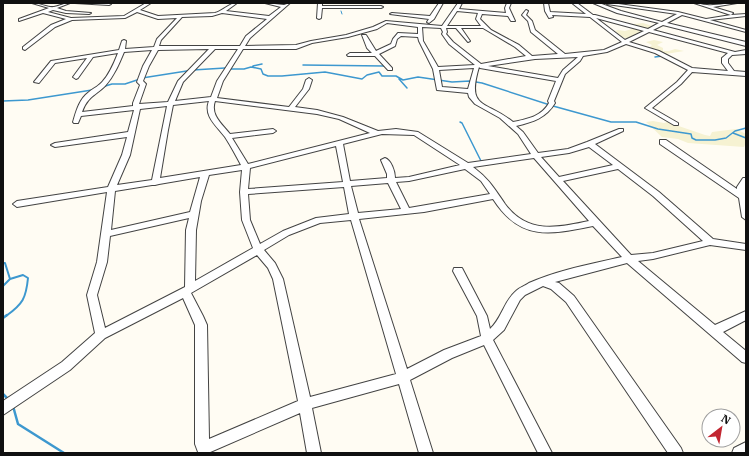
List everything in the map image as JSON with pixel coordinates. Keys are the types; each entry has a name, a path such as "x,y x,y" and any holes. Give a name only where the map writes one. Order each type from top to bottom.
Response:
{"street":[{"path":"34,3 52,9 82,13 134,11 162,18 222,12 271,18"},
{"path":"21,20 68,3"},
{"path":"77,3 109,4"},
{"path":"43,12 71,19 125,17 149,3"},
{"path":"222,12 235,3"},
{"path":"267,3 287,5"},
{"path":"442,3 432,18 423,27 420,36 422,44 436,69 439,89 471,91"},
{"path":"460,3 457,10 443,28 445,32 444,34 450,43 479,66 560,80"},
{"path":"509,3 507,8 513,20"},
{"path":"546,3 550,15 591,16 733,53 746,52"},
{"path":"574,3 625,42 658,52 691,70 746,74"},
{"path":"595,3 619,12 746,44"},
{"path":"600,3 681,14 746,31"},
{"path":"696,3 735,16"},
{"path":"707,7 735,3"},
{"path":"104,10 109,4"},
{"path":"287,5 252,33 220,81 212,99 210,109 213,118 228,136 246,167 244,192 246,220 258,250 272,266 278,279 314,453"},
{"path":"319,18 318,14 320,5 381,7"},
{"path":"457,10 509,14"},
{"path":"526,11 524,15 530,21 533,31 546,44 564,56"},
{"path":"481,12 478,19 484,27 514,44 530,58"},
{"path":"392,14 432,18"},
{"path":"436,69 479,66 530,58 581,55 615,48 681,14"},
{"path":"703,19 746,15"},
{"path":"101,335 92,295 102,262 111,190 126,155 138,106 136,103 143,84 140,82 143,72 162,35 180,17"},
{"path":"25,48 52,26 71,19"},
{"path":"37,82 53,62 123,51 156,48 296,47 375,28 386,22 423,27 484,27"},
{"path":"457,28 468,41"},
{"path":"350,55 376,53 391,46 400,34 420,36"},
{"path":"364,36 370,48 390,69"},
{"path":"76,122 85,100 104,82 123,51 124,41"},
{"path":"155,183 170,103 179,83 214,47"},
{"path":"732,72 724,61 725,58 733,53"},
{"path":"510,125 543,116 551,106 551,100 564,72 578,60 581,55"},
{"path":"76,77 91,56"},
{"path":"479,66 476,67 471,91 472,97 477,103 502,117 510,125 522,133 536,156 629,259 746,358"},
{"path":"676,124 648,108 679,83 691,70"},
{"path":"291,109 307,87 309,80"},
{"path":"78,114 138,106 212,99 332,115 377,133"},
{"path":"244,192 409,179 466,166 569,151 590,144 621,130"},
{"path":"228,136 273,131"},
{"path":"17,204 155,183 246,167 377,133 417,133 484,179 508,214 515,221 530,228 558,230 595,223"},
{"path":"55,145 131,134"},
{"path":"663,142 742,196"},
{"path":"339,143 346,184 354,216 426,453"},
{"path":"590,144 656,194 710,242"},
{"path":"385,160 391,174 391,181 406,210"},
{"path":"557,180 620,166"},
{"path":"205,174 194,214 190,239 187,290 201,325 200,376 203,447 305,404 402,378 448,354 487,339 500,326 516,297 521,292 542,282 570,273 629,259 653,256 710,242 746,248"},
{"path":"746,180 741,187 746,217"},
{"path":"3,409 66,366 101,335 187,290 286,233 319,220 424,209 495,196"},
{"path":"105,234 194,214"},
{"path":"458,271 482,316 487,339 546,453"},
{"path":"542,282 555,286 570,299 676,453"},
{"path":"714,331 746,315"},
{"path":"739,453 746,449"}],"shaded area":[{"path":"643,23 652,26 652,28 628,39 622,37 615,31 632,29 634,28 631,25"},
{"path":"654,40 663,42 657,45 663,48 663,51 675,49 684,51 666,54 651,48 650,47 652,45 646,42"},
{"path":"653,121 664,123 667,122 710,136 712,132 736,129 746,134 746,143 744,147 688,143 678,139 662,137 646,122"}],"waterway":[{"path":"655,57 662,56"},
{"path":"253,66 262,64"},
{"path":"303,65 384,66"},
{"path":"229,69 244,69 251,67 261,69 263,74 268,76 325,72 362,79 367,75 379,72 382,76 396,76 403,80 418,77 452,82 470,81 482,83 553,106 611,122 636,122 658,129 691,134 692,138 696,140 715,140 726,138 735,131 746,128"},
{"path":"142,78 193,70 225,68"},
{"path":"102,87 112,84 125,84 140,79"},
{"path":"399,79 407,88"},
{"path":"3,101 28,100 92,90"},
{"path":"460,122 462,123 482,163"},
{"path":"733,133 746,138"},
{"path":"3,142 3,148"},
{"path":"3,263 5,263 10,279"},
{"path":"6,316 23,300 28,278 23,275 10,279"},
{"path":"3,286 10,279"},
{"path":"3,318 7,315"},
{"path":"3,394 8,399"},
{"path":"13,406 18,424 64,453"}]}
